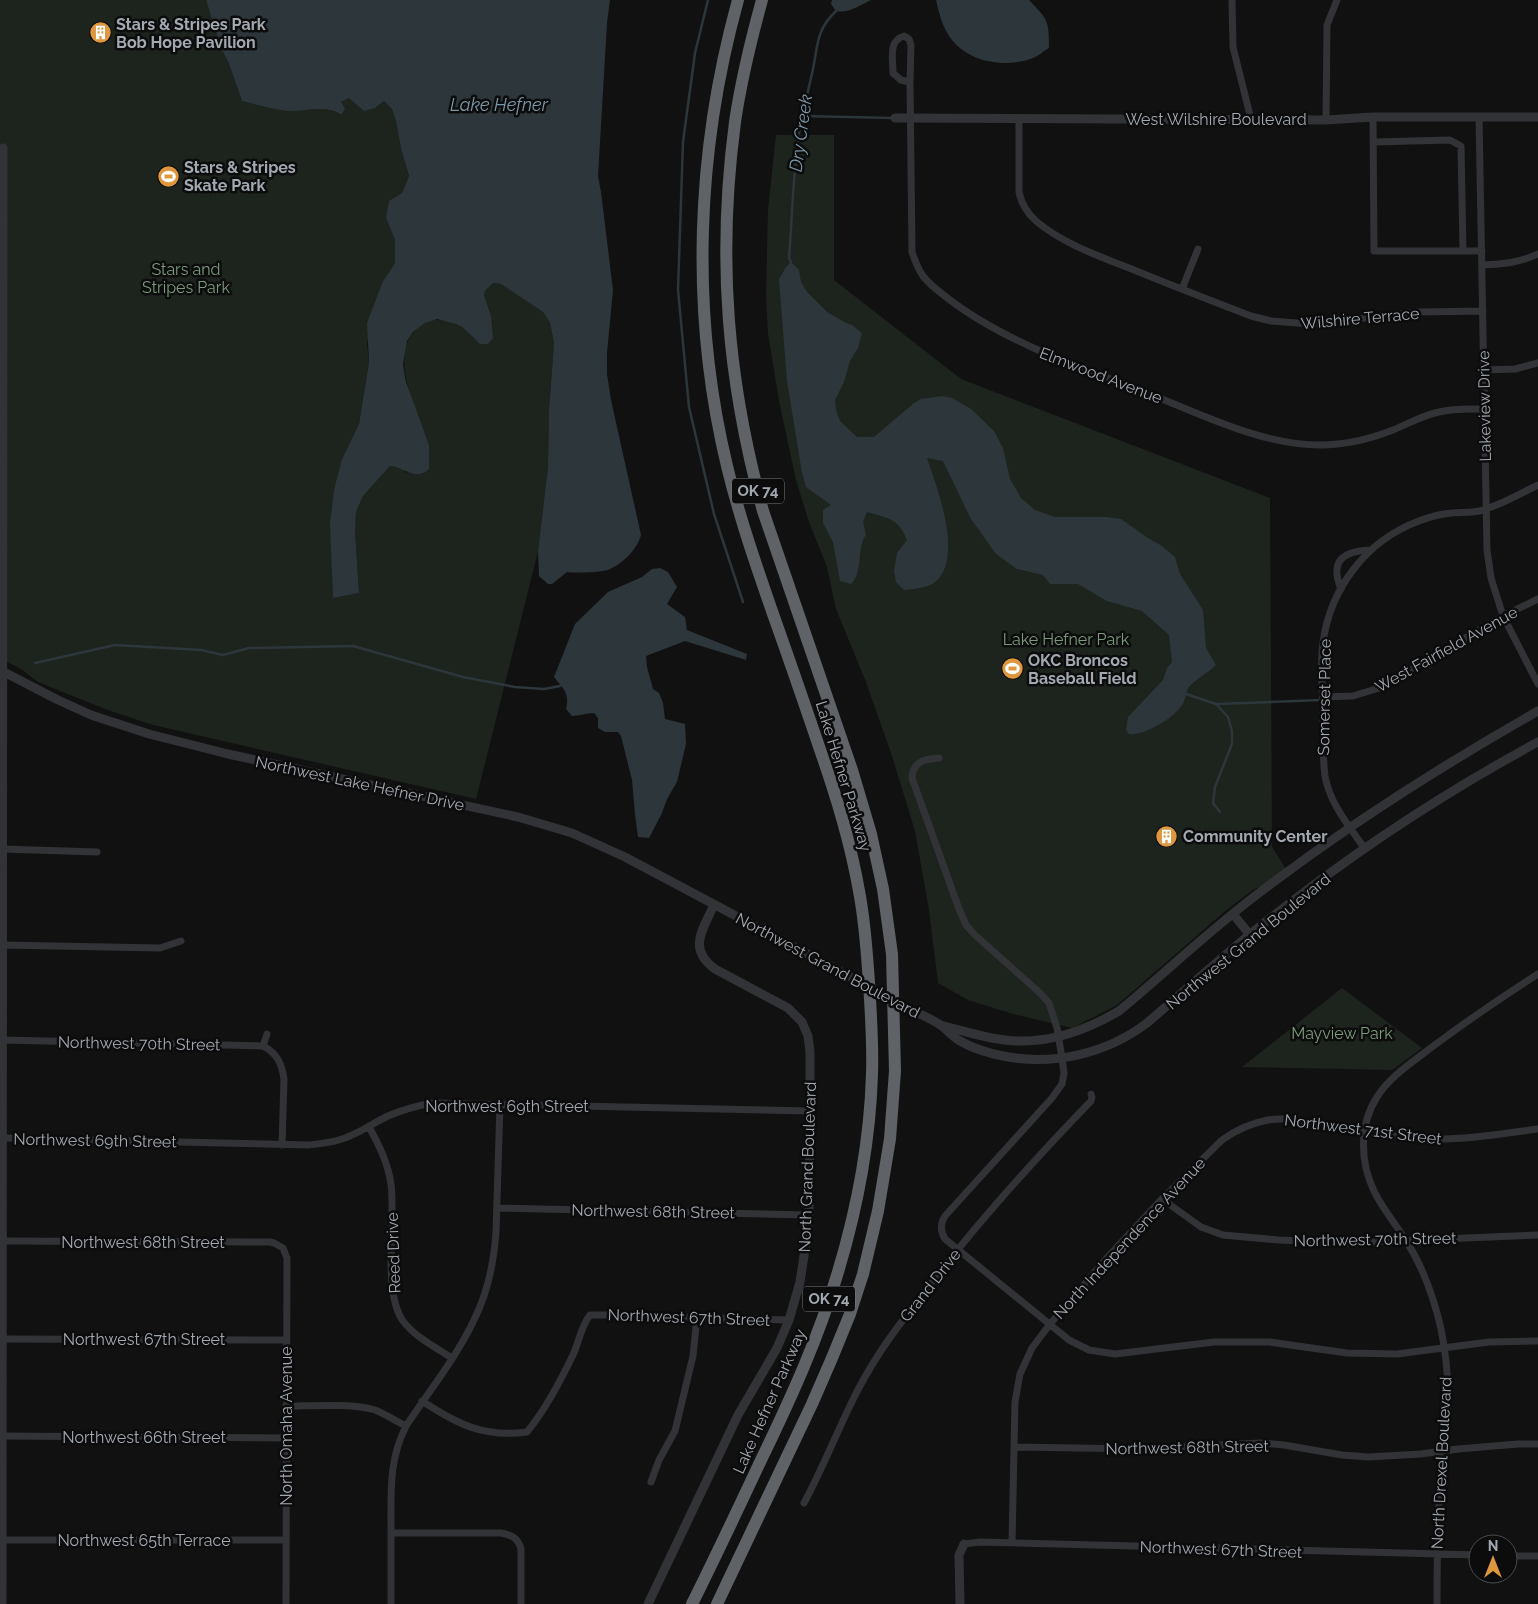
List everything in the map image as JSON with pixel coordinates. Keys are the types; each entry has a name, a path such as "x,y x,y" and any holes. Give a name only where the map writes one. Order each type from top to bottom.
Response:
{"highway":[{"name":"Lake Hefner Parkway","path":"692,1604 793,1394 816,1340 838,1272 858,1192 867,1135 872,1074 872,1018 866,938 851,852 840,809 752,553 736,499 720,434 708,360 702,269 705,182 716,94 738,0"},
{"name":"Lake Hefner Parkway","path":"717,1604 816,1394 850,1314 863,1274 878,1210 890,1139 896,1071 892,954 883,889 871,834 852,770 764,511 752,469 732,358 727,302 726,260 726,225 731,156 743,77 762,0"},
{"path":"682,1604 714,1560"}],"street":[{"path":"1232,0 1233,47 1251,119"},
{"path":"1326,120 1327,25 1337,0"},
{"name":"Elmwood Avenue","path":"910,82 900,80 893,73 893,44 897,38 904,36 909,39 911,45 912,252 924,277 946,297 990,326 1031,347 1251,433 1292,444 1322,445 1352,442 1380,435 1439,412 1455,409 1484,408"},
{"path":"1374,116 1374,252 1482,251"},
{"name":"West Wilshire Boulevard","path":"895,118 1326,120 1374,116 1538,117"},
{"name":"Lakeview Drive","path":"1479,117 1486,537 1490,569 1503,616 1538,684"},
{"name":"Wilshire Terrace","path":"1019,118 1019,192 1021,201 1034,219 1047,230 1116,263 1251,316 1291,324 1329,323 1419,312 1483,311"},
{"path":"1374,142 1450,140 1461,146 1463,251"},
{"path":"2,1604 1,670 3,148"},
{"path":"1182,289 1198,249"},
{"path":"1482,265 1507,264 1538,254"},
{"path":"1483,370 1515,369 1538,364"},
{"name":"Somerset Place","path":"1365,849 1331,798 1323,762 1322,656 1324,635 1331,609 1352,570 1371,550 1388,537 1419,521 1452,513 1476,512 1486,509 1538,485"},
{"path":"1341,589 1336,573 1339,561 1349,553 1371,550"},
{"name":"West Fairfield Avenue","path":"1323,697 1354,696 1379,688 1503,616 1538,599"},
{"name":"Northwest Lake Hefner Drive","path":"1,670 91,715 149,734 228,754 518,816 559,828 608,848 714,905"},
{"name":"Northwest Grand Boulevard","path":"937,1024 1005,1040 1027,1041 1059,1037 1102,1021 1119,1010 1233,914 1350,827 1445,765 1538,711"},
{"name":"Northwest Grand Boulevard","path":"714,905 937,1024 960,1041 994,1054 1035,1060 1062,1058 1101,1049 1134,1032 1250,935 1365,849 1448,795 1538,742"},
{"path":"940,758 926,759 918,763 912,778 962,918 975,935 1040,993 1048,1003 1059,1037 1063,1078 1059,1089 942,1220 942,1235 957,1250 1069,1340 1080,1346 1107,1354 1133,1353 1179,1345 1214,1342 1251,1341 1347,1353 1397,1354 1490,1342 1538,1341"},
{"path":"2,849 98,852"},
{"name":"North Grand Boulevard","path":"648,1604 738,1415 777,1348 789,1320 800,1282 809,1215 810,1043 808,1036 802,1022 788,1008 715,969 705,961 699,945 699,937 714,905"},
{"path":"1233,914 1250,935"},
{"path":"2,945 160,948 181,941"},
{"name":"North Drexel Boulevard","path":"1436,1604 1436,1554 1448,1382 1444,1348 1436,1310 1414,1253 1374,1193 1364,1157 1365,1131 1377,1096 1396,1075 1463,1024 1538,974"},
{"path":"267,1034 263,1046 275,1054 283,1071 282,1145"},
{"name":"Northwest 70th Street","path":"2,1040 263,1046"},
{"name":"Grand Drive","path":"804,1503 846,1413 872,1365 891,1336 957,1250 1028,1167 1092,1101 1091,1094"},
{"name":"Northwest 69th Street","path":"2,1138 308,1145 339,1140 413,1106 453,1102 810,1111"},
{"path":"391,1604 392,1471 397,1447 406,1426 466,1337 475,1319 488,1283 495,1252 500,1104"},
{"name":"Northwest 71st Street","path":"1222,1140 1232,1133 1256,1123 1280,1119 1404,1137 1446,1139 1538,1129"},
{"name":"Reed Drive","path":"369,1127 381,1149 390,1177 392,1199 392,1283 396,1306 403,1320 413,1331 452,1358"},
{"name":"North Independence Avenue","path":"1012,1543 1015,1402 1020,1374 1032,1348 1050,1324 1106,1259 1162,1199 1222,1140"},
{"name":"Northwest 70th Street","path":"1162,1199 1201,1227 1223,1235 1279,1240 1345,1242 1538,1235"},
{"name":"Northwest 68th Street","path":"497,1208 809,1215"},
{"name":"Northwest 68th Street","path":"1,1244 270,1242 283,1248"},
{"name":"North Omaha Avenue","path":"283,1248 287,1258 286,1604"},
{"name":"Northwest 67th Street","path":"422,1401 447,1418 474,1429 505,1434 527,1432 544,1409 561,1380 584,1325 590,1316 789,1320"},
{"path":"651,1482 659,1460 675,1431 693,1356 697,1317"},
{"name":"Northwest 67th Street","path":"2,1339 286,1340"},
{"path":"286,1406 367,1408 406,1426"},
{"name":"Northwest 66th Street","path":"2,1436 286,1438"},
{"name":"Northwest 68th Street","path":"1014,1447 1141,1449 1261,1443 1368,1457 1538,1444"},
{"path":"391,1533 501,1533 512,1536 519,1543 521,1549 521,1604"},
{"name":"Northwest 65th Terrace","path":"2,1540 286,1540"},
{"name":"Northwest 67th Street","path":"964,1544 972,1542 1468,1555"},
{"path":"960,1604 959,1555 964,1544"},
{"path":"1518,1556 1538,1556"}],"green space":[{"name":"Stars and Stripes Park","path":"0,0 206,0 221,48 229,64 242,101 282,109 322,109 341,115 341,102 349,98 375,108 384,101 392,109 409,176 402,193 386,218 395,240 395,263 383,281 377,298 367,344 369,362 359,424 342,459 332,558 333,598 359,593 355,531 356,512 363,496 390,466 398,467 407,473 429,445 412,402 408,385 405,353 408,340 424,324 432,320 441,320 461,326 476,340 485,344 491,316 484,295 485,291 493,283 501,284 543,312 550,323 554,343 549,410 548,467 538,551 476,799 153,725 105,709 38,682 21,669 0,658"},
{"name":"Lake Hefner Park","path":"776,135 834,135 834,280 961,379 1270,498 1272,847 1286,869 1263,886 1254,889 1224,912 1117,1005 1072,1028 1013,1014 968,1000 938,983 929,910 915,831 892,756 866,682 836,609 827,567 809,522 796,480 779,401 768,333 766,295 768,210"},
{"name":"Mayview Park","path":"1342,988 1422,1048 1392,1070 1242,1067"}],"water":[{"name":"Lake Hefner","path":"206,0 610,0 598,176 613,290 607,374 641,535 633,551 620,563 610,569 601,571 567,572 552,584 548,584 539,576 538,551 548,467 549,410 554,343 550,323 543,312 501,284 493,283 485,291 484,295 491,316 493,338 488,344 480,344 462,327 456,324 437,319 425,323 413,332 407,341 403,364 404,371 406,382 429,445 429,469 424,473 415,474 390,466 363,496 356,512 355,531 359,593 333,598 330,524 334,490 342,459 359,424 369,362 367,323 383,281 395,263 395,240 386,218 389,201 402,193 409,176 392,109 384,101 375,108 364,111 349,98 341,102 345,109 341,115 322,109 288,111 242,101 229,64 221,48"},
{"path":"832,0 871,0 840,12 836,11 831,4"},
{"path":"936,0 1029,0 1046,21 1049,32 1049,48 1033,58 1010,63 987,61 976,57 956,45 949,36"},
{"path":"791,262 799,270 801,282 807,292 827,312 852,325 862,333 858,348 850,361 844,382 835,400 840,421 857,437 874,437 921,399 942,396 952,398 971,409 994,431 1003,448 1010,479 1021,498 1035,510 1055,517 1106,517 1121,519 1162,546 1175,557 1180,574 1203,610 1206,648 1216,665 1189,687 1178,710 1166,720 1150,729 1129,734 1126,730 1128,717 1163,680 1167,668 1172,662 1169,635 1142,611 1107,601 1078,584 1050,584 1043,575 1017,569 996,554 971,519 943,461 927,458 942,504 948,541 947,558 943,572 934,583 904,590 896,582 894,571 897,553 907,540 900,527 892,520 867,512 863,522 866,535 861,546 859,566 855,579 851,584 840,581 833,542 823,523 823,510 831,505 806,487 787,381 779,279"},
{"path":"660,568 668,572 677,587 667,604 685,617 687,630 747,654 746,660 685,641 646,656 653,689 659,693 663,703 665,719 685,724 686,744 677,782 649,838 638,837 632,780 621,736 618,732 605,732 598,728 598,718 594,713 572,716 566,709 567,699 565,691 554,677 575,624 608,592 642,577 652,569"}],"waterway":[{"path":"708,0 695,53 683,142 678,290 689,407 714,514 743,602"},
{"name":"Dry Creek","path":"791,262 789,258 799,131 821,31 836,11"},
{"path":"802,116 893,118"},
{"path":"35,663 115,645 201,650 223,655 249,648 353,646 463,677 515,687 544,689 560,686"},
{"path":"1186,694 1216,704 1228,717 1232,731 1232,744 1215,787 1213,803 1220,812"},
{"path":"1217,704 1321,700"}],"place":[{"name":"Stars & Stripes Park Bob Hope Pavilion","path":"100,33"},
{"name":"Stars & Stripes Skate Park","path":"168,176"},
{"name":"OKC Broncos Baseball Field","path":"1012,669"},
{"name":"Community Center","path":"1167,836"}]}
